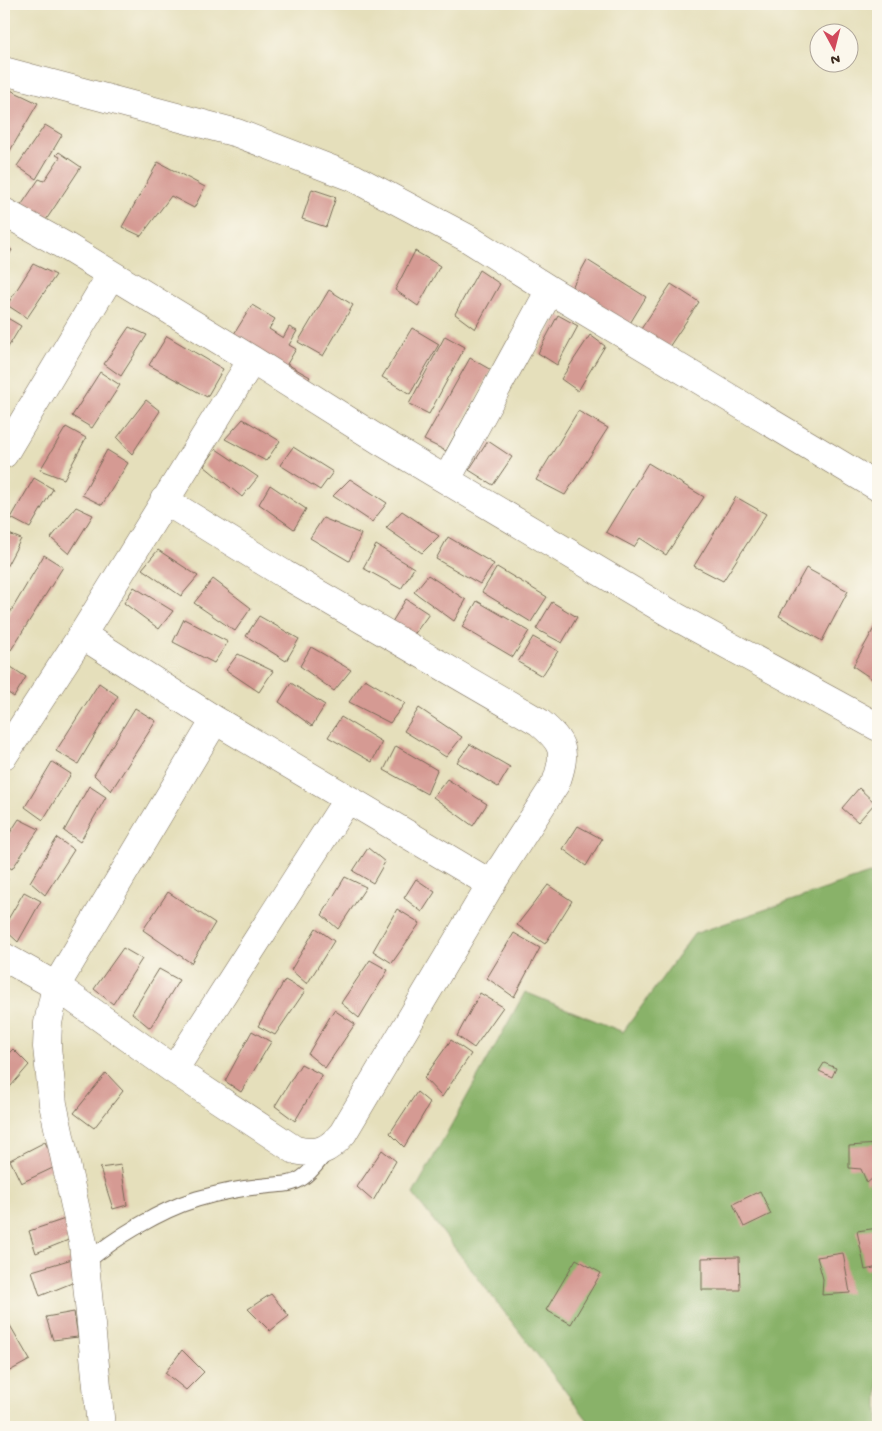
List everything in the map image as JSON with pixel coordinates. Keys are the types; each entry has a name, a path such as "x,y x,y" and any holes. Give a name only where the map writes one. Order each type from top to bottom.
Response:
{"street":[{"path":"4,71 237,133 354,178 469,239 550,290 878,487"},
{"path":"4,212 252,360 378,440 447,479 673,616 878,727"},
{"path":"4,454 111,275"},
{"path":"447,479 550,290"},
{"path":"4,755 82,635 252,360"},
{"path":"4,957 56,986 174,1070 295,1150 310,1153 322,1151 334,1144 343,1133 492,884 556,783 562,764 561,750 556,737 539,722 284,574 164,500"},
{"path":"82,635 215,720 492,884"},
{"path":"101,1427 85,1263 75,1200 53,1104 47,1046 48,1024 56,986 215,720"},
{"path":"174,1070 348,800"}],"lane":[{"path":"85,1263 106,1246 127,1233 157,1216 197,1199 264,1186 290,1184 302,1178 334,1144"}],"green space":[{"path":"878,871 878,1427 593,1427 413,1194 525,992 623,1032 694,934"}],"building":[{"path":"4,87 38,103 4,161"},
{"path":"45,125 62,135 36,179 17,166"},
{"path":"59,152 81,167 44,223 20,207 39,179 44,181 60,157 56,155"},
{"path":"158,162 205,187 194,208 171,196 141,236 122,227"},
{"path":"312,189 336,197 326,227 302,219"},
{"path":"4,245 12,250 4,263"},
{"path":"415,251 440,266 418,306 395,290"},
{"path":"587,260 646,297 629,325 571,289"},
{"path":"33,264 56,275 27,318 7,305"},
{"path":"479,270 500,284 475,329 455,314"},
{"path":"671,284 699,302 667,350 639,332"},
{"path":"329,290 353,305 323,356 298,342"},
{"path":"252,305 275,319 269,329 283,338 289,327 297,331 289,345 296,349 287,364 310,377 301,391 229,342"},
{"path":"558,315 578,326 557,365 538,353"},
{"path":"4,316 21,326 4,354"},
{"path":"129,327 147,335 121,376 104,364"},
{"path":"412,328 439,344 410,394 382,377"},
{"path":"590,335 605,346 578,391 561,379"},
{"path":"167,336 223,369 207,397 149,365"},
{"path":"445,336 465,347 429,414 409,404"},
{"path":"470,358 491,370 446,451 424,440"},
{"path":"100,372 120,385 92,428 72,416"},
{"path":"146,400 160,411 132,454 117,438"},
{"path":"578,411 608,428 565,495 536,480"},
{"path":"243,419 280,441 266,461 225,439"},
{"path":"66,427 86,438 64,479 40,470"},
{"path":"488,441 512,457 493,485 469,470"},
{"path":"293,447 333,472 320,490 280,465"},
{"path":"216,449 258,477 242,497 204,466"},
{"path":"107,450 128,463 102,505 82,495"},
{"path":"648,463 704,497 666,555 640,538 634,547 606,532"},
{"path":"34,478 53,489 30,528 11,518"},
{"path":"350,479 387,503 372,522 333,496"},
{"path":"270,485 306,509 294,529 259,504"},
{"path":"736,497 766,514 723,581 694,566"},
{"path":"76,507 93,515 69,554 51,538"},
{"path":"402,511 439,536 422,553 386,528"},
{"path":"323,518 361,534 349,561 310,538"},
{"path":"4,532 21,539 4,571"},
{"path":"448,537 494,564 480,584 436,559"},
{"path":"376,545 414,568 401,589 363,568"},
{"path":"158,550 198,576 181,596 142,569"},
{"path":"44,555 63,567 11,650 4,646 4,623"},
{"path":"497,567 547,597 531,622 482,592"},
{"path":"806,568 848,591 822,641 779,616"},
{"path":"428,575 466,600 454,621 414,592"},
{"path":"213,579 251,608 235,631 194,603"},
{"path":"134,587 173,611 159,629 124,603"},
{"path":"406,599 429,614 413,636 392,622"},
{"path":"477,601 529,631 513,657 462,627"},
{"path":"552,602 577,617 562,643 536,629"},
{"path":"259,616 299,639 286,661 246,636"},
{"path":"184,619 228,642 214,663 173,642"},
{"path":"878,621 878,683 853,666"},
{"path":"533,637 558,651 542,676 518,662"},
{"path":"311,647 351,670 334,691 300,666"},
{"path":"238,654 273,671 259,692 226,670"},
{"path":"11,667 26,677 14,697 4,690 4,683"},
{"path":"365,679 405,703 390,723 349,702"},
{"path":"99,683 118,696 78,764 56,751"},
{"path":"291,683 325,705 312,726 279,702"},
{"path":"135,708 156,721 111,791 94,775"},
{"path":"419,708 462,737 446,757 404,731"},
{"path":"341,717 382,742 372,762 328,737"},
{"path":"470,744 510,767 498,787 457,762"},
{"path":"396,746 437,770 427,794 384,770"},
{"path":"52,762 71,774 43,820 25,807"},
{"path":"447,779 487,804 473,826 433,797"},
{"path":"89,786 106,797 80,842 64,831"},
{"path":"859,788 875,803 858,822 842,808"},
{"path":"19,819 39,829 12,869 4,864 4,842"},
{"path":"578,826 602,839 586,866 563,849"},
{"path":"57,838 74,850 45,895 30,882"},
{"path":"368,848 385,862 373,883 353,871"},
{"path":"4,876 8,879 4,887"},
{"path":"345,877 366,887 338,929 322,915"},
{"path":"416,879 435,892 422,912 404,898"},
{"path":"548,885 572,901 545,944 517,925"},
{"path":"24,892 41,901 18,942 4,929 4,926"},
{"path":"168,892 215,923 191,963 143,930"},
{"path":"397,909 420,923 392,963 373,951"},
{"path":"316,928 334,941 307,984 291,970"},
{"path":"514,933 540,948 514,997 487,978"},
{"path":"123,948 142,959 113,1004 94,989"},
{"path":"370,960 388,970 359,1018 341,1003"},
{"path":"159,969 179,980 150,1028 132,1013"},
{"path":"285,980 305,991 275,1035 258,1026"},
{"path":"480,993 503,1007 474,1048 457,1036"},
{"path":"334,1010 355,1024 325,1068 308,1054"},
{"path":"252,1031 271,1042 241,1092 225,1081"},
{"path":"451,1040 471,1054 442,1097 424,1078"},
{"path":"13,1049 29,1065 4,1094 4,1058"},
{"path":"824,1063 836,1068 832,1077 819,1071"},
{"path":"301,1064 322,1075 295,1121 275,1106"},
{"path":"106,1073 123,1091 94,1128 74,1113"},
{"path":"417,1092 430,1103 404,1147 390,1133"},
{"path":"45,1142 57,1166 21,1183 10,1160"},
{"path":"878,1144 878,1174 867,1183 861,1169 849,1168 849,1146"},
{"path":"382,1150 396,1161 373,1201 357,1187"},
{"path":"121,1165 127,1205 113,1209 100,1168"},
{"path":"760,1191 771,1214 744,1227 733,1204"},
{"path":"65,1219 71,1239 36,1253 29,1231"},
{"path":"878,1228 878,1267 865,1270 857,1231"},
{"path":"843,1253 850,1293 822,1295 823,1279 817,1257"},
{"path":"739,1257 740,1290 702,1290 702,1258"},
{"path":"72,1259 77,1281 40,1296 32,1271"},
{"path":"576,1259 601,1273 571,1324 546,1310"},
{"path":"271,1294 289,1316 270,1331 248,1309"},
{"path":"74,1312 78,1337 53,1340 46,1317"},
{"path":"4,1315 30,1360 4,1374"},
{"path":"182,1350 204,1372 186,1390 165,1373"}]}
